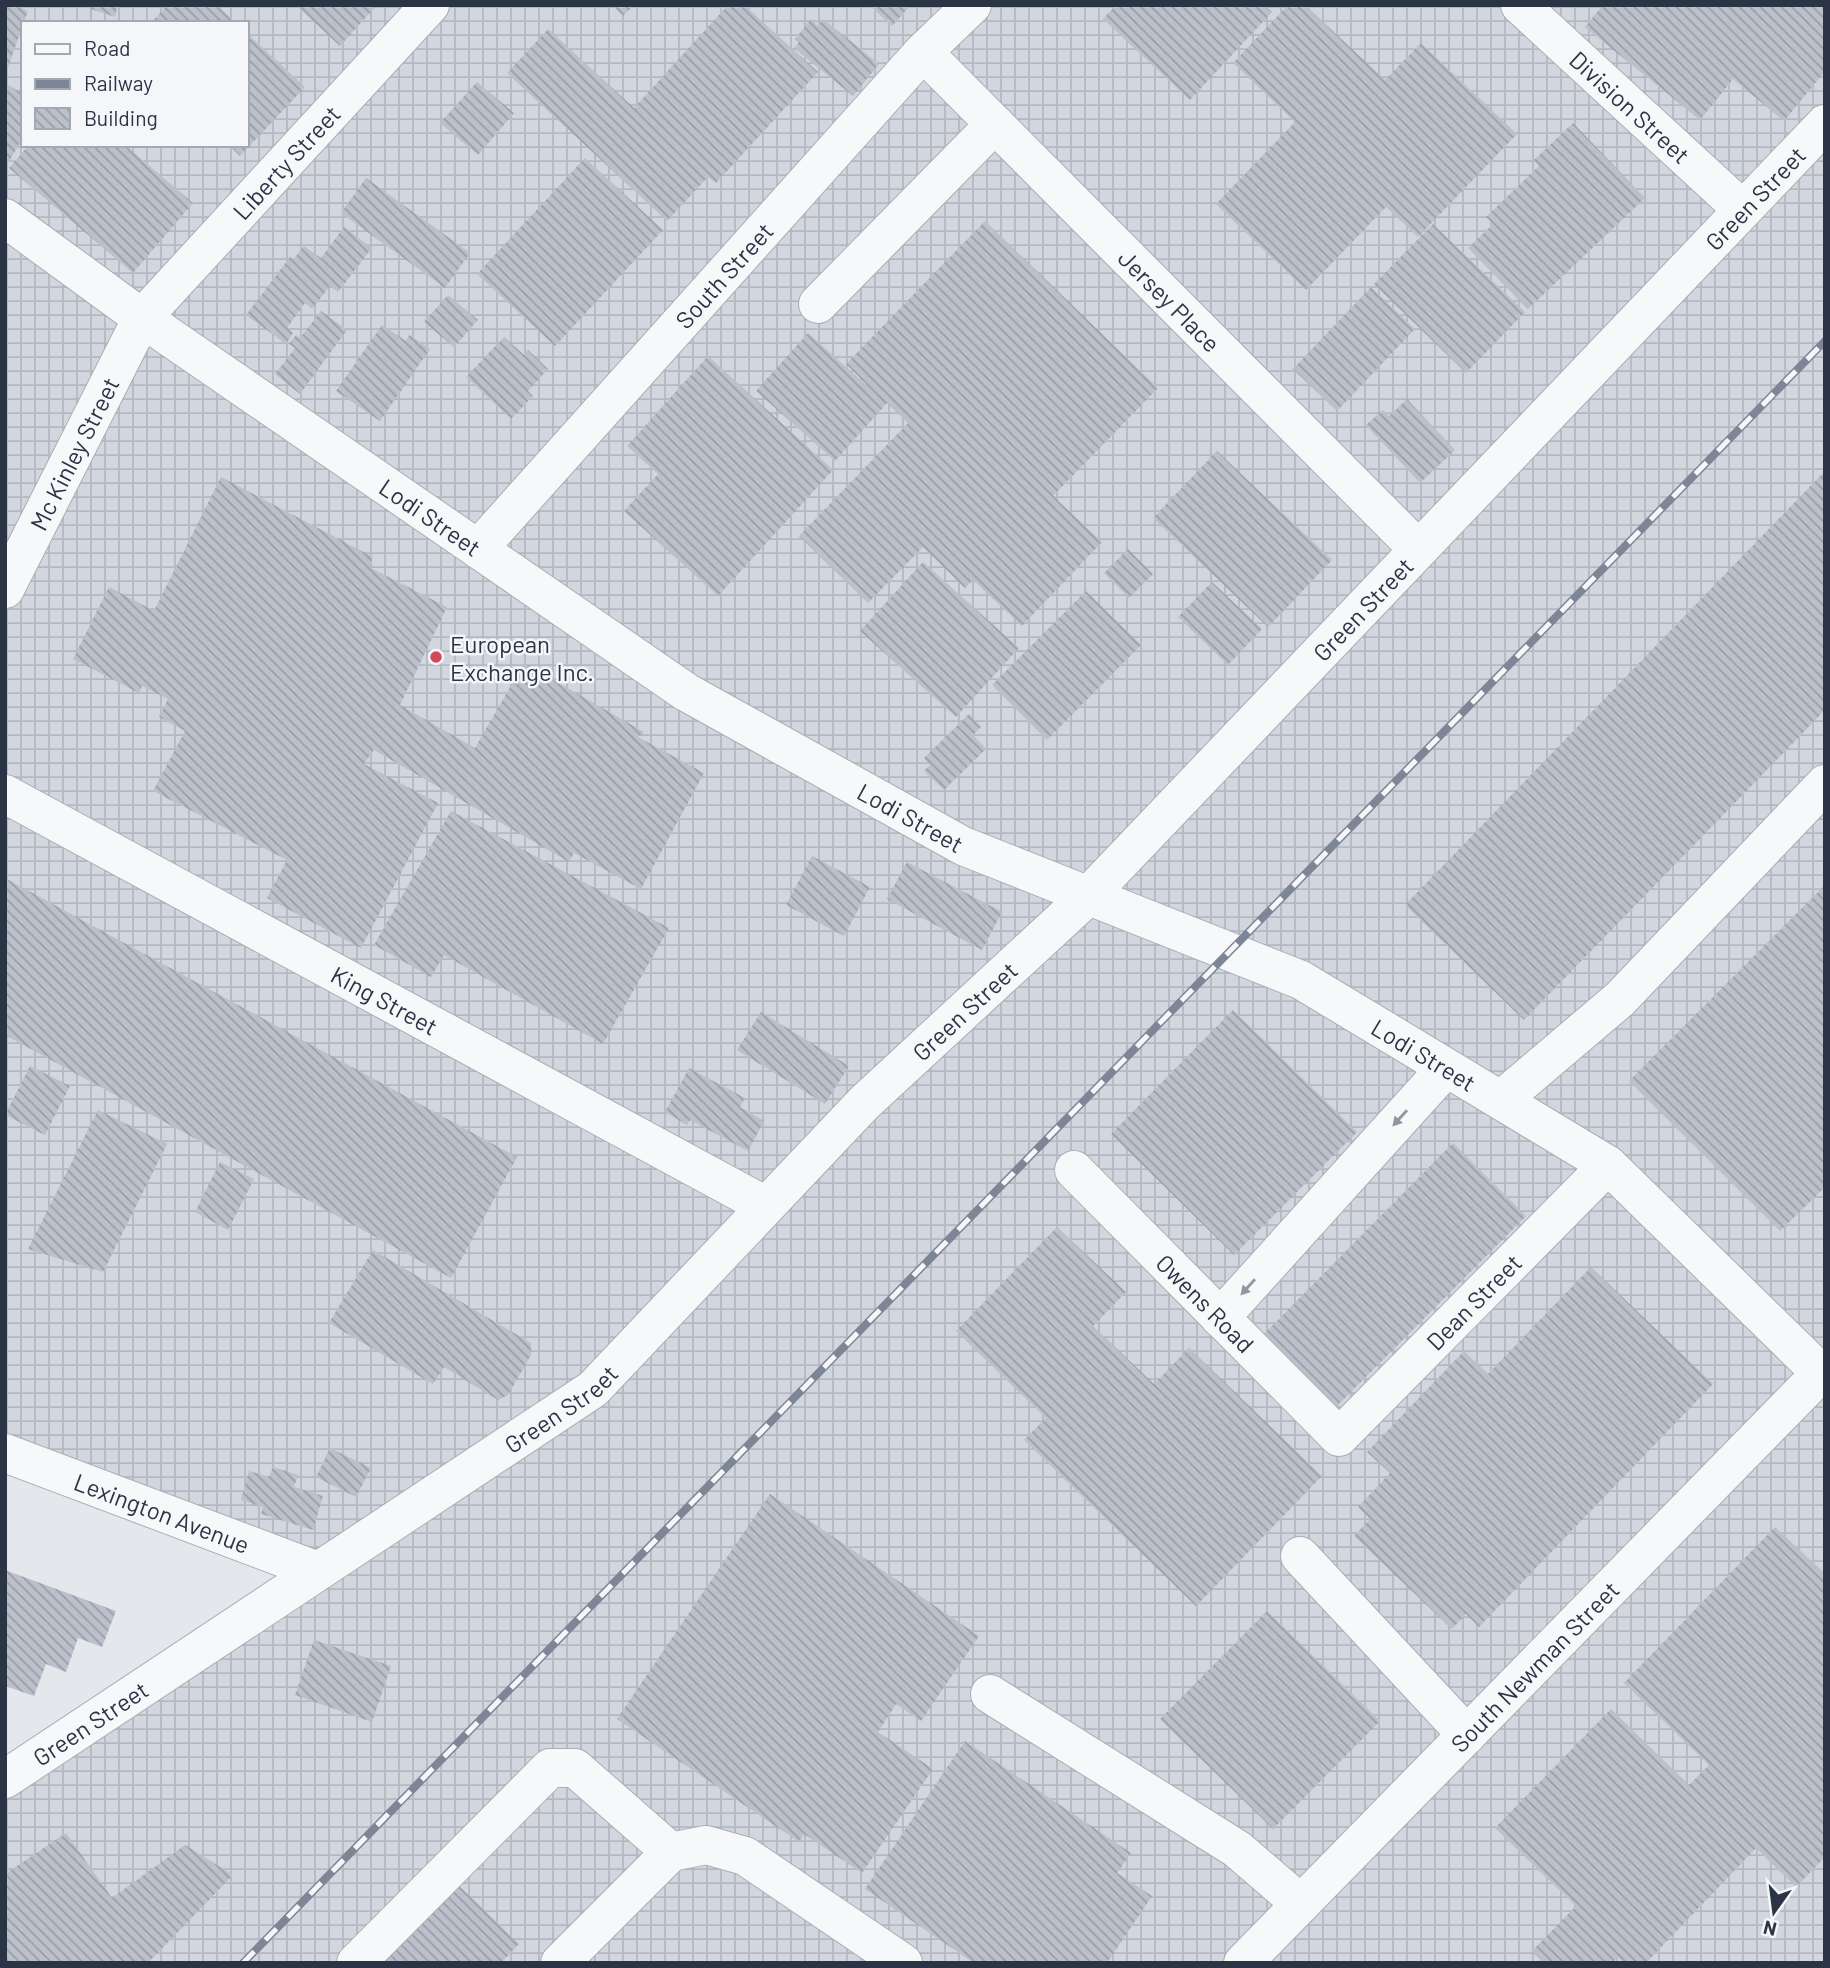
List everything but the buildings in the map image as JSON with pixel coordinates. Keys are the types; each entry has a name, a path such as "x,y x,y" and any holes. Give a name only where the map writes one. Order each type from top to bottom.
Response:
{"street":[{"name":"Liberty Street","path":"142,318 430,5"},
{"name":"South Street","path":"478,549 923,52 972,5"},
{"name":"Division Street","path":"1520,5 1743,210"},
{"name":"Jersey Place","path":"923,52 1418,549"},
{"path":"818,304 995,124"},
{"name":"Green Street","path":"5,1779 593,1389 864,1103 1087,897 1825,124"},
{"name":"Lodi Street","path":"5,218 142,318 686,692 963,846 1301,980 1608,1165 1824,1373"},
{"name":"Mc Kinley Street","path":"5,589 142,318"},
{"path":"1501,1101 1620,999 1825,784"},
{"name":"King Street","path":"5,794 766,1206"},
{"path":"1220,1318 1446,1068"},
{"name":"Dean Street","path":"1339,1437 1608,1165"},
{"name":"Owens Road","path":"1074,1170 1339,1437"},
{"name":"South Newman Street","path":"1243,1963 1824,1373"},
{"name":"Lexington Avenue","path":"5,1453 318,1572"},
{"path":"1300,1556 1467,1735"},
{"path":"990,1694 1237,1849 1301,1904"},
{"path":"356,1963 550,1768 575,1768 671,1852"},
{"path":"560,1963 671,1852 706,1845 745,1856 903,1963"}],"shaded area":[{"path":"5,5 1825,5 1825,1963 5,1963 5,1774 301,1575 5,1455"}],"railway":[{"path":"243,1963 1825,341"}],"place":[{"name":"European Exchange Inc.","path":"436,657"}]}
